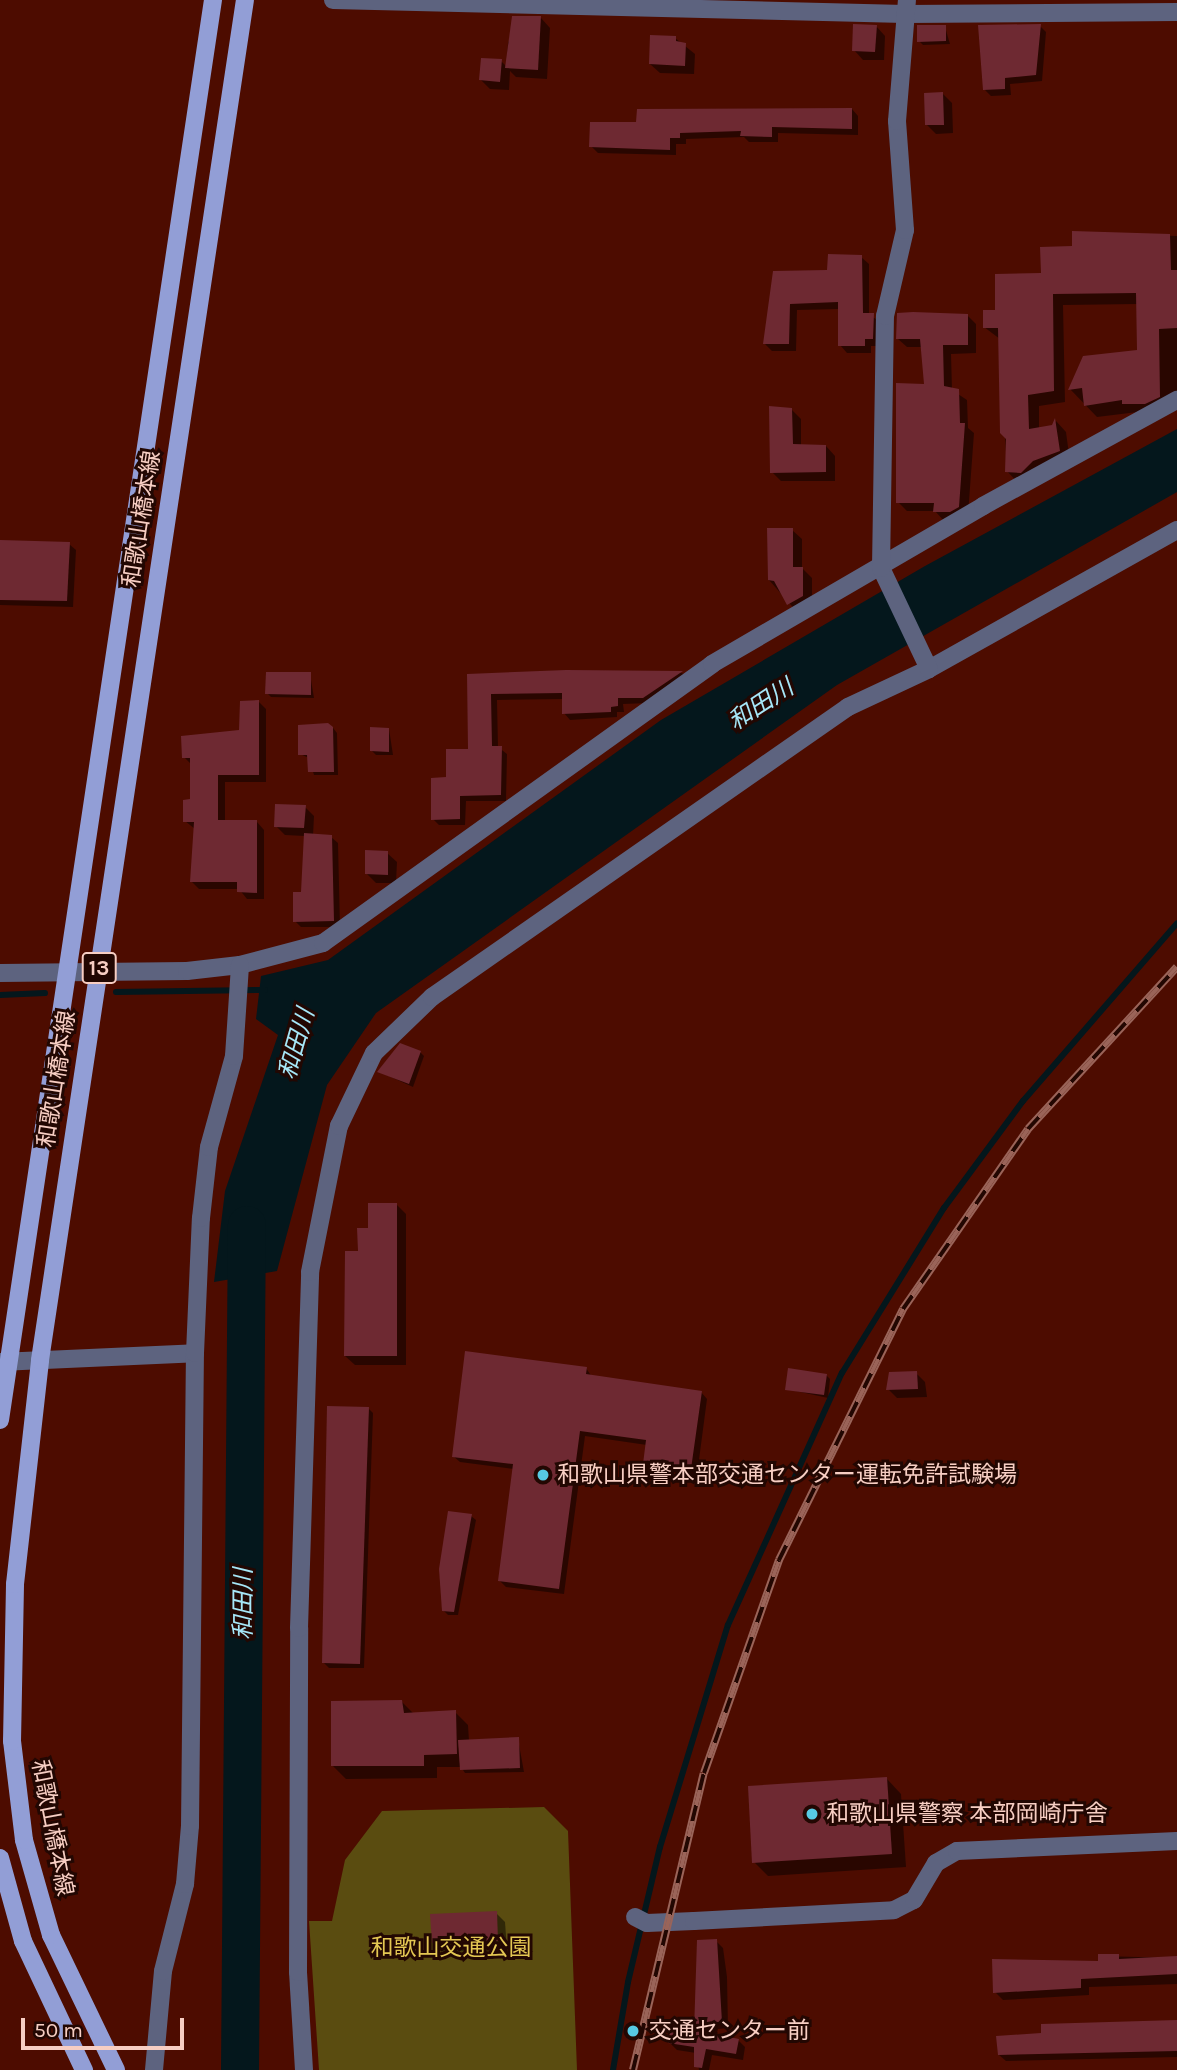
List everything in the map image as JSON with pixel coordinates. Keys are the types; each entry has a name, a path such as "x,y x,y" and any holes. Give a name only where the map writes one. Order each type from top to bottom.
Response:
{"main road":[{"name":"和歌山橋本線","path":"0,1420 4,1362 66,972 213,0"},
{"name":"和歌山橋本線","path":"116,2070 51,1936 16,1790 10,1671 16,1570 40,1360 245,0"},
{"path":"0,1858 23,1941 84,2070"}],"street":[{"path":"333,0 1177,12"},
{"path":"906,7 897,121 905,230 885,316 881,568 927,664"},
{"path":"0,973 98,972 240,965 323,943 712,664 881,568 983,506 1177,400"},
{"path":"304,2070 298,1972 299,1628 310,1272 339,1126 373,1053 432,997 848,708 1177,530"},
{"path":"154,2070 163,1971 185,1884 190,1826 195,1353 201,1218 209,1147 234,1056 240,965"},
{"path":"4,1362 195,1353"},
{"path":"635,1917 647,1923 694,1922 894,1910 914,1900 936,1863 957,1851 1177,1841"}],"green space":[{"name":"和歌山交通公園","path":"544,1807 568,1831 577,2070 319,2070 309,1921 332,1921 345,1860 382,1811"}],"water":[{"path":"1177,429 1177,492 837,685 376,1013 327,1085 277,1271 214,1282 225,1191 278,1035 256,1019 261,976 328,960 661,720 925,566"}],"building":[{"path":"512,16 541,16 538,70 505,68"},
{"path":"853,24 877,25 875,52 852,51"},
{"path":"1041,24 1036,75 1005,78 1005,89 983,90 978,25"},
{"path":"917,25 946,25 946,41 917,42"},
{"path":"650,35 676,36 676,41 686,43 685,66 649,64"},
{"path":"481,58 502,59 500,82 479,80"},
{"path":"943,92 944,125 925,125 924,93"},
{"path":"852,108 852,129 772,127 772,137 740,136 741,131 680,133 680,138 670,138 670,150 589,147 590,122 636,122 637,109"},
{"path":"1072,231 1170,234 1171,270 1177,270 1177,328 1159,329 1160,397 1145,404 1122,404 1122,400 1084,406 1082,388 1068,390 1083,356 1137,350 1136,293 1053,294 1054,391 1028,395 1029,429 1052,425 1055,418 1060,451 1033,461 1021,473 1005,472 1006,439 1000,433 998,328 983,328 983,310 995,310 995,274 1041,273 1040,247 1072,246"},
{"path":"828,254 862,255 863,313 874,313 873,339 865,339 865,346 838,346 838,302 790,304 789,344 763,344 773,271 827,270"},
{"path":"897,313 968,314 968,345 943,345 944,386 959,389 960,423 965,423 959,507 950,512 933,512 934,503 896,503 896,383 924,384 920,339 896,339"},
{"path":"769,406 792,408 793,444 826,445 826,472 770,473"},
{"path":"767,528 793,528 793,567 803,567 803,596 787,605 774,581 768,580"},
{"path":"0,540 70,542 67,601 0,600"},
{"path":"566,670 683,671 643,698 618,698 618,706 611,707 611,712 562,714 562,693 491,694 492,746 502,746 501,795 460,796 460,819 431,820 431,778 446,777 446,749 468,749 467,674"},
{"path":"266,672 311,672 311,695 265,694"},
{"path":"259,700 259,775 218,775 218,820 257,820 257,893 237,892 237,882 190,882 194,822 183,822 183,800 190,799 190,758 182,758 181,736 239,730 240,701"},
{"path":"328,723 333,727 334,772 308,772 307,755 298,755 298,725"},
{"path":"370,727 389,728 389,752 370,751"},
{"path":"275,804 306,805 304,828 274,827"},
{"path":"304,833 332,835 334,921 293,922 293,892 301,892"},
{"path":"365,850 388,851 388,875 365,874"},
{"path":"400,1043 421,1051 409,1084 377,1072"},
{"path":"368,1203 397,1203 397,1356 344,1356 345,1251 358,1251 357,1228 368,1228"},
{"path":"465,1351 587,1367 586,1374 702,1391 691,1469 643,1464 646,1440 580,1431 559,1589 498,1581 513,1464 452,1457"},
{"path":"788,1368 827,1374 824,1395 785,1390"},
{"path":"917,1371 918,1389 886,1390 889,1372"},
{"path":"327,1406 369,1407 360,1664 322,1663"},
{"path":"448,1511 472,1514 454,1612 442,1611 439,1569"},
{"path":"402,1700 404,1713 456,1710 457,1754 424,1755 424,1766 331,1766 331,1701"},
{"path":"519,1737 520,1768 460,1770 458,1740"},
{"path":"887,1777 892,1854 752,1863 748,1786"},
{"path":"497,1911 498,1941 432,1943 430,1914"},
{"path":"717,1939 722,2022 711,2022 709,2033 739,2039 736,2054 706,2049 702,2068 694,2067 694,2047 668,2043 671,2027 694,2031 697,1940"},
{"path":"1098,1954 1119,1954 1119,1959 1177,1956 1177,1974 1081,1979 1081,1988 993,1993 992,1959 1098,1961"},
{"path":"1177,2020 1177,2051 998,2055 996,2036 1041,2033 1041,2024"}],"waterway":[{"path":"613,2070 628,1982 660,1847 728,1625 842,1373 944,1208 1023,1101 1177,923"},
{"path":"116,992 265,990"},
{"path":"0,995 45,993"},
{"name":"和田川","path":"240,2070 247,1225"}],"railway":[{"path":"633,2070 704,1773 779,1560 903,1309 1028,1129 1177,967"}],"place":[{"name":"和歌山県警本部交通センター運転免許試験場","path":"543,1475"},
{"name":"和歌山県警察 本部岡崎庁舎","path":"812,1814"},
{"name":"交通センター前","path":"633,2031"}]}
